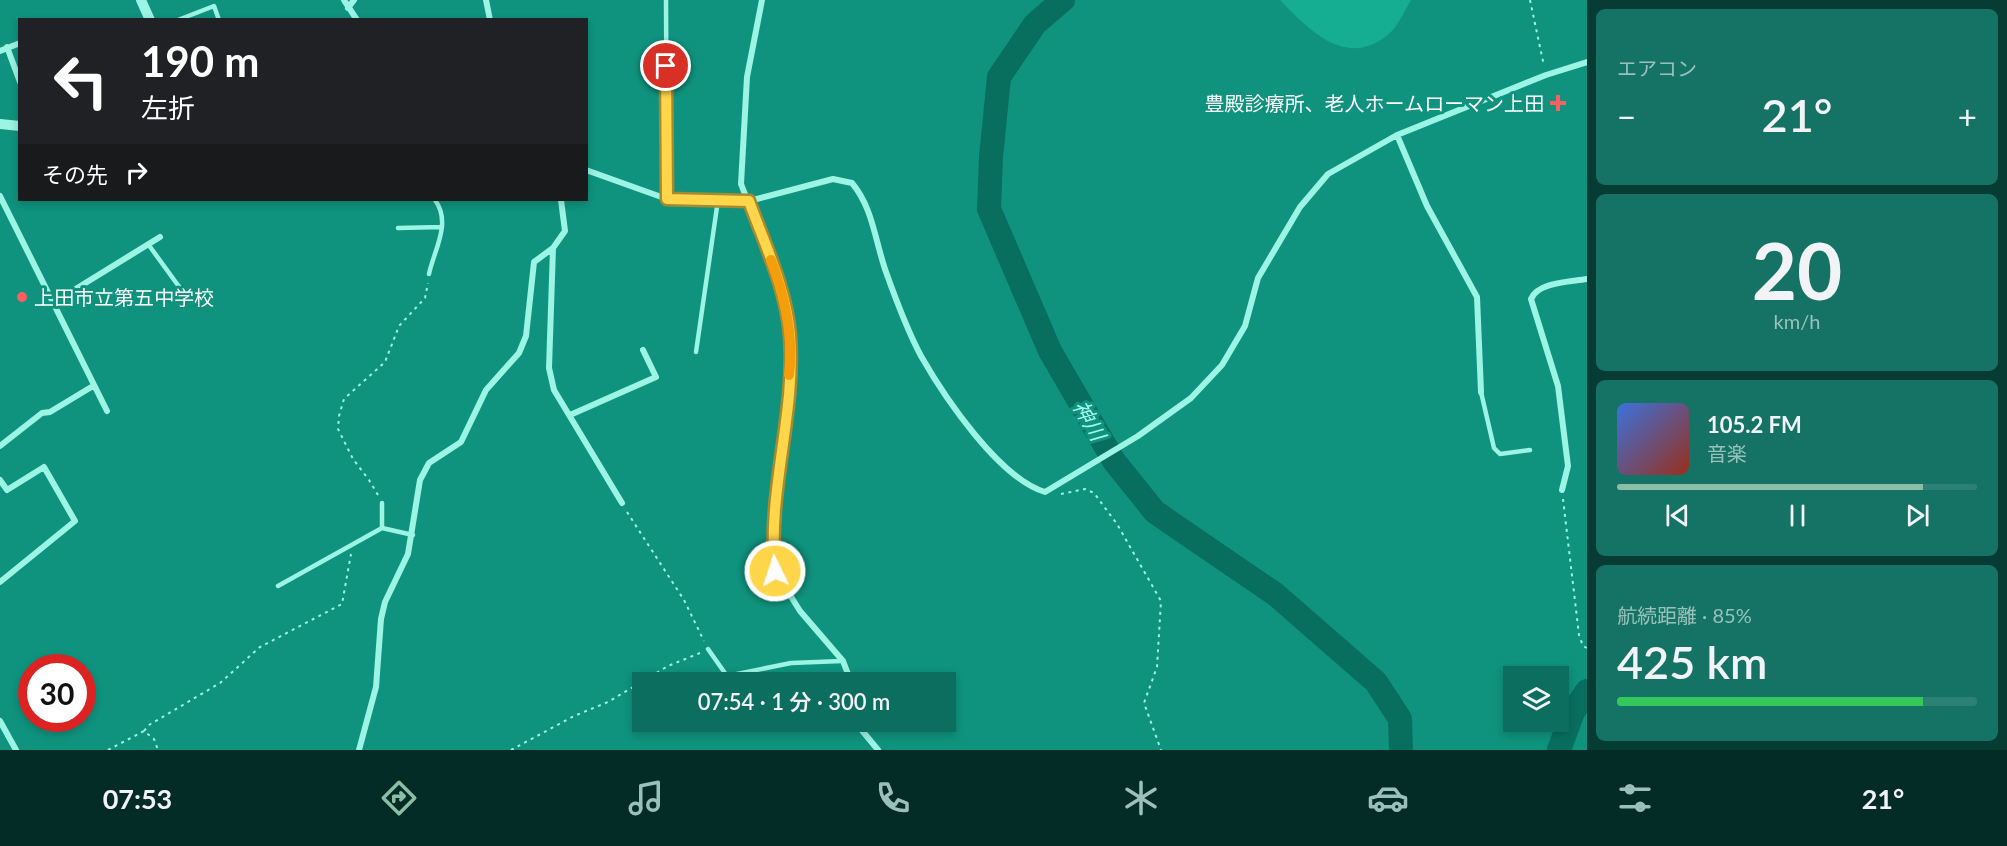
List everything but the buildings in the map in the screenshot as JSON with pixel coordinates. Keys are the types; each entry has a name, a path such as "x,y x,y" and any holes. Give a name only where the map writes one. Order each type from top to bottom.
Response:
{"street":[{"path":"141,0 149,18"},
{"path":"344,0 356,18"},
{"path":"348,8 354,0"},
{"path":"486,0 490,18"},
{"path":"762,0 747,77 741,184 784,294 790,336 790,367 774,516 775,571 800,611 843,661 847,672"},
{"path":"0,51 18,44"},
{"path":"7,47 18,77"},
{"path":"588,171 667,199 749,201 833,179 852,183 860,193 870,216 885,269 921,355 943,390 980,440 1013,476 1030,488 1045,492 1138,436 1191,398 1222,365 1245,326 1258,278 1300,207 1329,174 1397,135 1546,75 1587,62"},
{"path":"0,124 18,126"},
{"path":"1397,135 1427,206 1477,297 1481,392"},
{"path":"0,196 107,411"},
{"path":"359,750 376,687 381,619 385,602 408,554 413,535 420,480 429,463 461,442 486,390 519,353 526,336 534,262 553,248 565,231 561,201"},
{"path":"53,303 160,237"},
{"path":"553,248 549,368 554,390 622,503"},
{"path":"1562,490 1568,466 1558,386 1531,299 1534,293 1542,288 1587,279"},
{"path":"570,415 656,377 643,350"},
{"path":"0,446 42,413 50,412 93,386"},
{"path":"0,480 6,490 44,467 75,521 0,582"},
{"path":"0,721 16,750"},
{"path":"863,732 878,750"}],"lane":[{"path":"666,0 667,199"},
{"path":"183,18 214,6 218,18"},
{"path":"696,352 718,200"},
{"path":"429,274 434,253 443,234 440,206 436,201"},
{"path":"398,228 442,227"},
{"path":"148,244 189,299"},
{"path":"1481,392 1494,448 1500,454 1530,450"},
{"path":"382,503 382,528"},
{"path":"278,586 382,528 413,535"},
{"path":"708,649 727,676 791,663 843,661"}],"path":[{"path":"1530,0 1546,75"},
{"path":"382,503 369,480 353,459 338,429 339,416 344,399 385,362 399,326 424,298 429,274"},
{"path":"1045,492 1048,498 1084,489 1094,494 1117,524 1161,601 1157,667 1144,703 1161,750"},
{"path":"1562,490 1579,635 1583,646 1587,648"},
{"path":"511,750 574,716 608,702 668,666 708,649 684,600 622,503"},
{"path":"108,750 144,731 149,725 220,683 260,647 342,604 353,544"},
{"path":"144,731 154,739 158,750"}],"green space":[{"path":"1280,0 1411,0 1391,32 1375,43 1360,48 1345,47 1317,34"}],"waterway":[{"name":"神川","path":"1063,0 1035,24 999,77 991,157 989,209 1050,351 1114,461 1155,512 1275,594 1376,682 1400,719 1401,750"},
{"path":"1559,750 1573,712 1587,691"}],"slow traffic":[{"path":"771,260 784,294 790,336 789,375"}],"place":[{"name":"豊殿診療所、老人ホームローマン上田","path":"1558,103"},
{"name":"上田市立第五中学校","path":"22,297"}],"route":[{"path":"666,66 667,199 749,201 784,294 790,336 790,367 774,516 775,571"}]}
